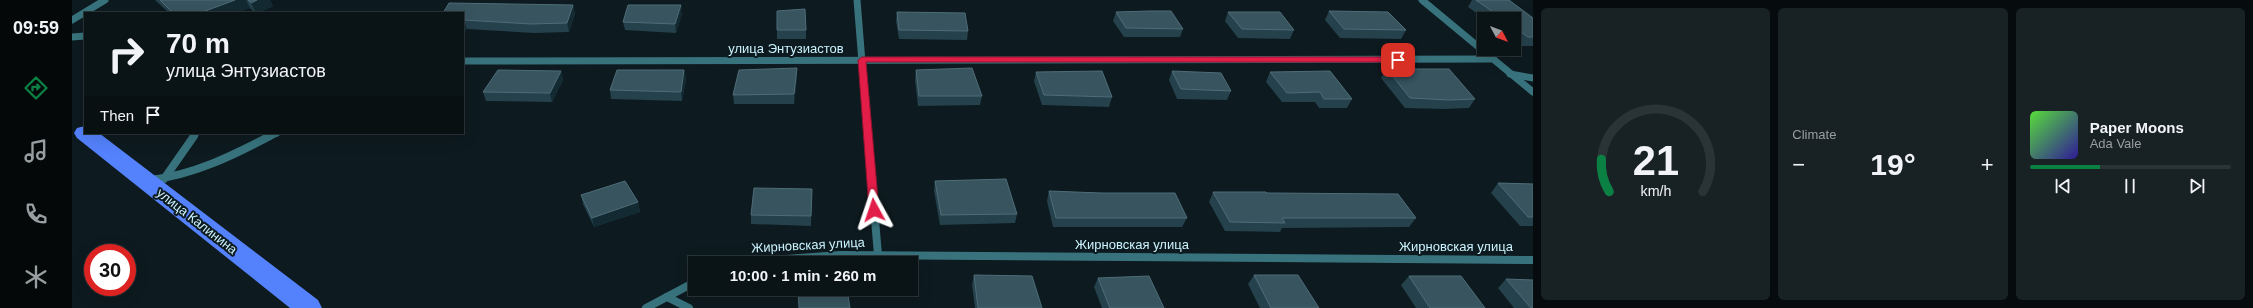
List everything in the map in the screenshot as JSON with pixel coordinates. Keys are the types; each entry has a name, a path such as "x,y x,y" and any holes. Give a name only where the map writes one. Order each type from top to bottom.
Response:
{"main road":[{"name":"улица Калинина","path":"72,123 84,132"},
{"name":"улица Калинина","path":"86,134 154,180 309,308"}],"street":[{"path":"85,12 105,0"},
{"path":"857,0 878,255"},
{"path":"1422,0 1533,92"},
{"path":"72,20 84,13"},
{"path":"72,37 84,36"},
{"name":"улица Энтузиастов","path":"464,61 1493,60"},
{"path":"1510,74 1533,78"},
{"path":"154,180 195,134"},
{"path":"154,180 237,153 275,134"},
{"name":"Жирновская улица","path":"826,256 878,255 1533,260"},
{"path":"646,308 688,286"},
{"path":"667,297 689,308"}],"building":[{"path":"160,0 235,0 203,12 172,12"},
{"path":"248,0 257,0 251,3"},
{"path":"1476,0 1509,0 1533,18 1533,37 1528,37 1521,32 1521,12 1493,12"},
{"path":"449,3 573,5 567,23 531,24 464,20 464,12 444,12"},
{"path":"628,5 681,5 675,24 623,22"},
{"path":"805,9 806,30 777,30 777,11"},
{"path":"1171,11 1183,29 1126,28 1116,12"},
{"path":"1329,11 1388,12 1406,30 1344,29"},
{"path":"897,12 965,13 968,31 899,30"},
{"path":"1228,12 1280,12 1294,30 1242,29"},
{"path":"797,68 794,94 733,95 739,70"},
{"path":"972,68 982,96 919,96 916,70"},
{"path":"1387,69 1449,69 1475,99 1449,100 1410,98"},
{"path":"498,70 561,71 550,93 483,92"},
{"path":"617,70 684,70 681,92 610,90"},
{"path":"1102,71 1112,97 1044,95 1036,72"},
{"path":"1172,71 1221,73 1231,91 1181,89"},
{"path":"1330,71 1352,99 1324,99 1320,92 1287,93 1270,72"},
{"path":"1006,179 1017,214 941,215 935,181"},
{"path":"625,181 638,202 592,218 581,195"},
{"path":"1498,183 1533,184 1533,217 1528,217"},
{"path":"754,188 812,189 811,216 751,215"},
{"path":"1049,191 1175,193 1187,218 1056,218"},
{"path":"1213,192 1398,194 1416,218 1282,218 1285,223 1230,222"},
{"path":"974,275 1032,276 1042,308 978,308"},
{"path":"1254,275 1298,275 1319,308 1271,308"},
{"path":"1149,276 1164,308 1110,308 1098,278"},
{"path":"1409,276 1461,276 1485,308 1430,308"},
{"path":"1506,279 1533,280 1533,308 1531,308"},
{"path":"798,296 848,296 850,308 799,308"}],"route":[{"path":"874,210 862,60 1398,60"}]}
